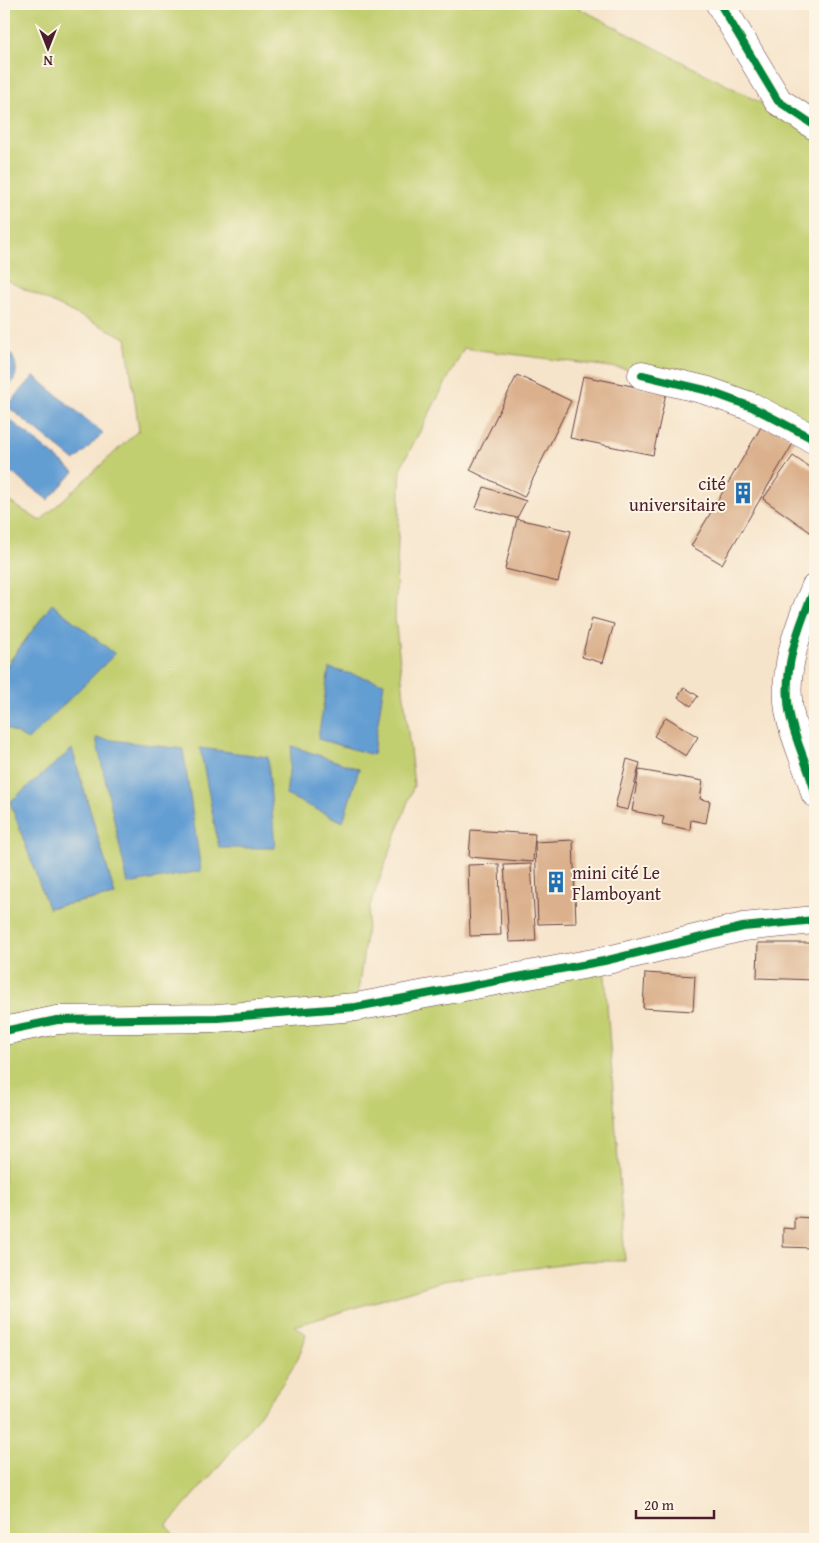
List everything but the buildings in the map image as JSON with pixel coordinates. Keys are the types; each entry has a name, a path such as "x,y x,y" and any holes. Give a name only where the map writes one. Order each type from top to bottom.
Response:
{"street":[{"path":"720,4 778,101 815,126"},
{"path":"642,375 700,388 752,407 815,440"},
{"path":"815,588 791,653 786,688 791,720 815,793"},
{"path":"4,1031 57,1020 216,1018 356,1007 604,961 743,927 815,920"}],"green space":[{"path":"4,4 571,4 815,131 815,443 681,376 464,348 401,467 395,618 414,785 370,906 356,1007 604,961 625,1261 581,1261 443,1281 295,1326 306,1334 299,1355 289,1374 240,1440 167,1525 176,1539 4,1539 4,727 29,739 52,604 4,669 4,498 40,521 139,430 126,338 4,279","holes":["72,749 115,895 48,908"]}],"water":[{"path":"4,346 15,362 16,374 10,385 4,389"},
{"path":"34,376 103,433 75,461 7,406"},
{"path":"4,415 74,472 48,500 4,467"},
{"path":"52,604 115,654 28,740 4,727 4,669"},
{"path":"329,668 384,683 373,755 318,739"},
{"path":"96,738 183,749 201,871 128,884"},
{"path":"292,746 359,769 343,822 286,795"},
{"path":"200,748 268,757 275,848 219,848"},
{"path":"72,749 115,895 48,908 10,802"}],"cycle path":[{"path":"720,4 778,101 815,126"},
{"path":"642,375 705,390 752,407 815,440"},
{"path":"815,588 802,620 792,653 788,686 791,720 815,793"},
{"path":"4,1031 57,1020 217,1018 356,1007 604,961 743,927 815,920"}],"place":[{"name":"cité universitaire","path":"743,493"},
{"name":"mini cité Le Flamboyant","path":"556,882"}]}
